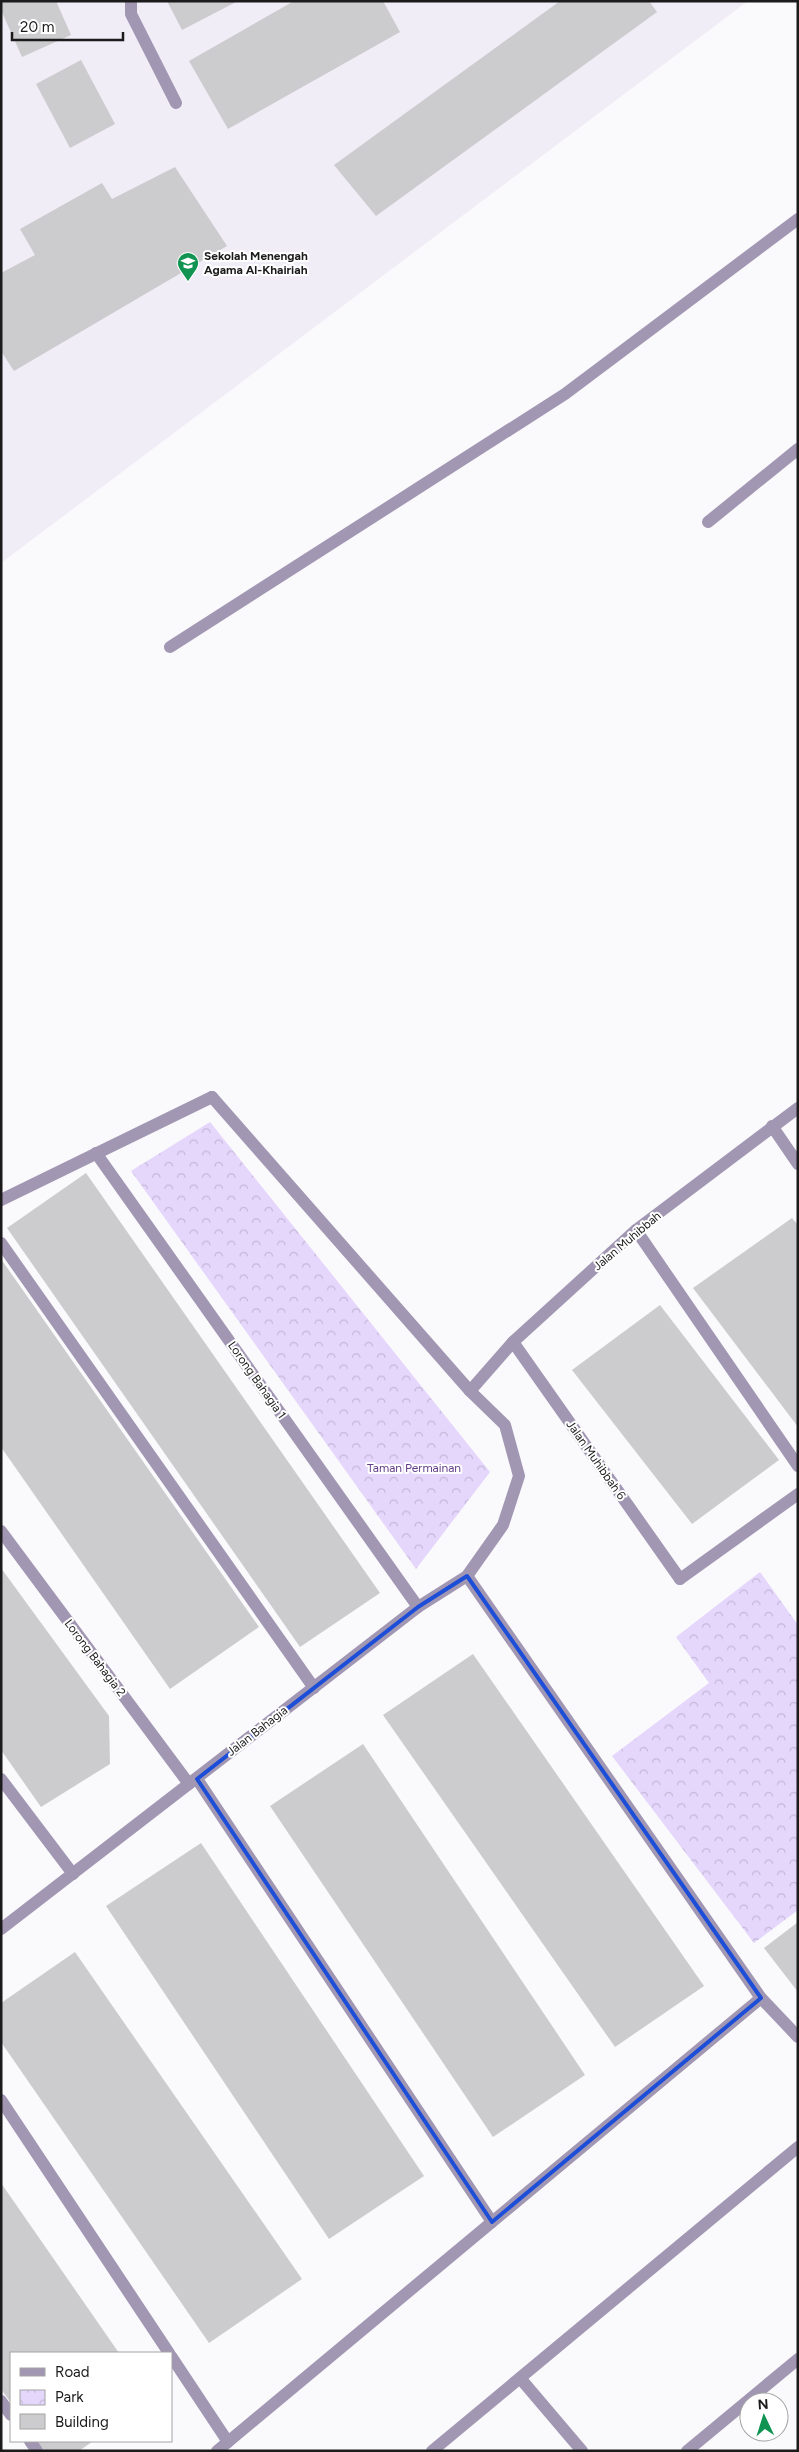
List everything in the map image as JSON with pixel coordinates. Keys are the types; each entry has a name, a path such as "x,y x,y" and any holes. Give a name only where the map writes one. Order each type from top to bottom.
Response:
{"street":[{"path":"131,1 130,14 176,103"},
{"path":"170,647 565,394 798,219"},
{"path":"708,522 798,449"},
{"name":"Jalan Bahagia","path":"1,1929 418,1608 467,1576 504,1525 519,1476 504,1425 470,1390 212,1097 96,1153"},
{"name":"Jalan Muhibbah","path":"470,1390 513,1342 636,1230 798,1108"},
{"path":"772,1126 798,1164"},
{"path":"1,1200 96,1153"},
{"name":"Lorong Bahagia 1","path":"96,1153 418,1608"},
{"path":"636,1230 798,1466"},
{"path":"1,1243 314,1688"},
{"name":"Jalan Muhibbah 6","path":"513,1342 680,1579 798,1494"},
{"name":"Lorong Bahagia 2","path":"1,1531 193,1781 492,2222"},
{"path":"467,1576 761,1998 798,2037"},
{"path":"1,1780 73,1874"},
{"path":"217,2451 761,1998"},
{"path":"1,2100 168,2352"},
{"path":"432,2451 798,2146"},
{"path":"172,2358 228,2442"},
{"path":"687,2451 798,2359"},
{"path":"520,2378 582,2451"},
{"path":"1,2401 10,2414"}],"highlighted area":[{"path":"467,1576 761,1998 492,2222 197,1779 418,1607"}],"shaded area":[{"name":"Sekolah Menengah Agama Al-Khairiah","path":"1,1 748,1 1,563"}],"green space":[{"name":"Taman Permainan","path":"210,1122 490,1472 416,1569 131,1171"},
{"path":"760,1572 798,1625 798,1910 754,1943 612,1756 709,1683 676,1637"}],"building":[{"path":"1,1 56,1 71,35 22,57 1,10"},
{"path":"167,1 238,1 182,30"},
{"path":"294,1 383,1 400,32 228,129 189,61"},
{"path":"560,1 649,1 657,12 376,216 334,165"},
{"path":"81,60 115,124 70,148 36,84"},
{"path":"175,167 227,246 14,371 1,351 1,273 35,255 20,229 102,183 112,199"},
{"path":"86,1173 380,1593 300,1647 7,1228"},
{"path":"792,1218 798,1225 798,1427 693,1288"},
{"path":"1,1259 259,1627 170,1689 1,1447"},
{"path":"660,1305 779,1460 692,1524 572,1370"},
{"path":"1,1568 109,1716 110,1764 41,1807 1,1750"},
{"path":"473,1654 704,1986 615,2047 383,1715"},
{"path":"363,1744 585,2075 493,2137 270,1806"},
{"path":"201,1843 424,2176 329,2239 106,1906"},
{"path":"798,1922 798,1992 764,1948"},
{"path":"75,1952 302,2279 209,2343 1,2042 1,2003"},
{"path":"1,2183 118,2352 10,2352 10,2402 1,2389"},
{"path":"38,2442 92,2442 79,2451 44,2451"}],"place":[{"name":"Sekolah Menengah Agama Al-Khairiah","path":"188,282"}]}
